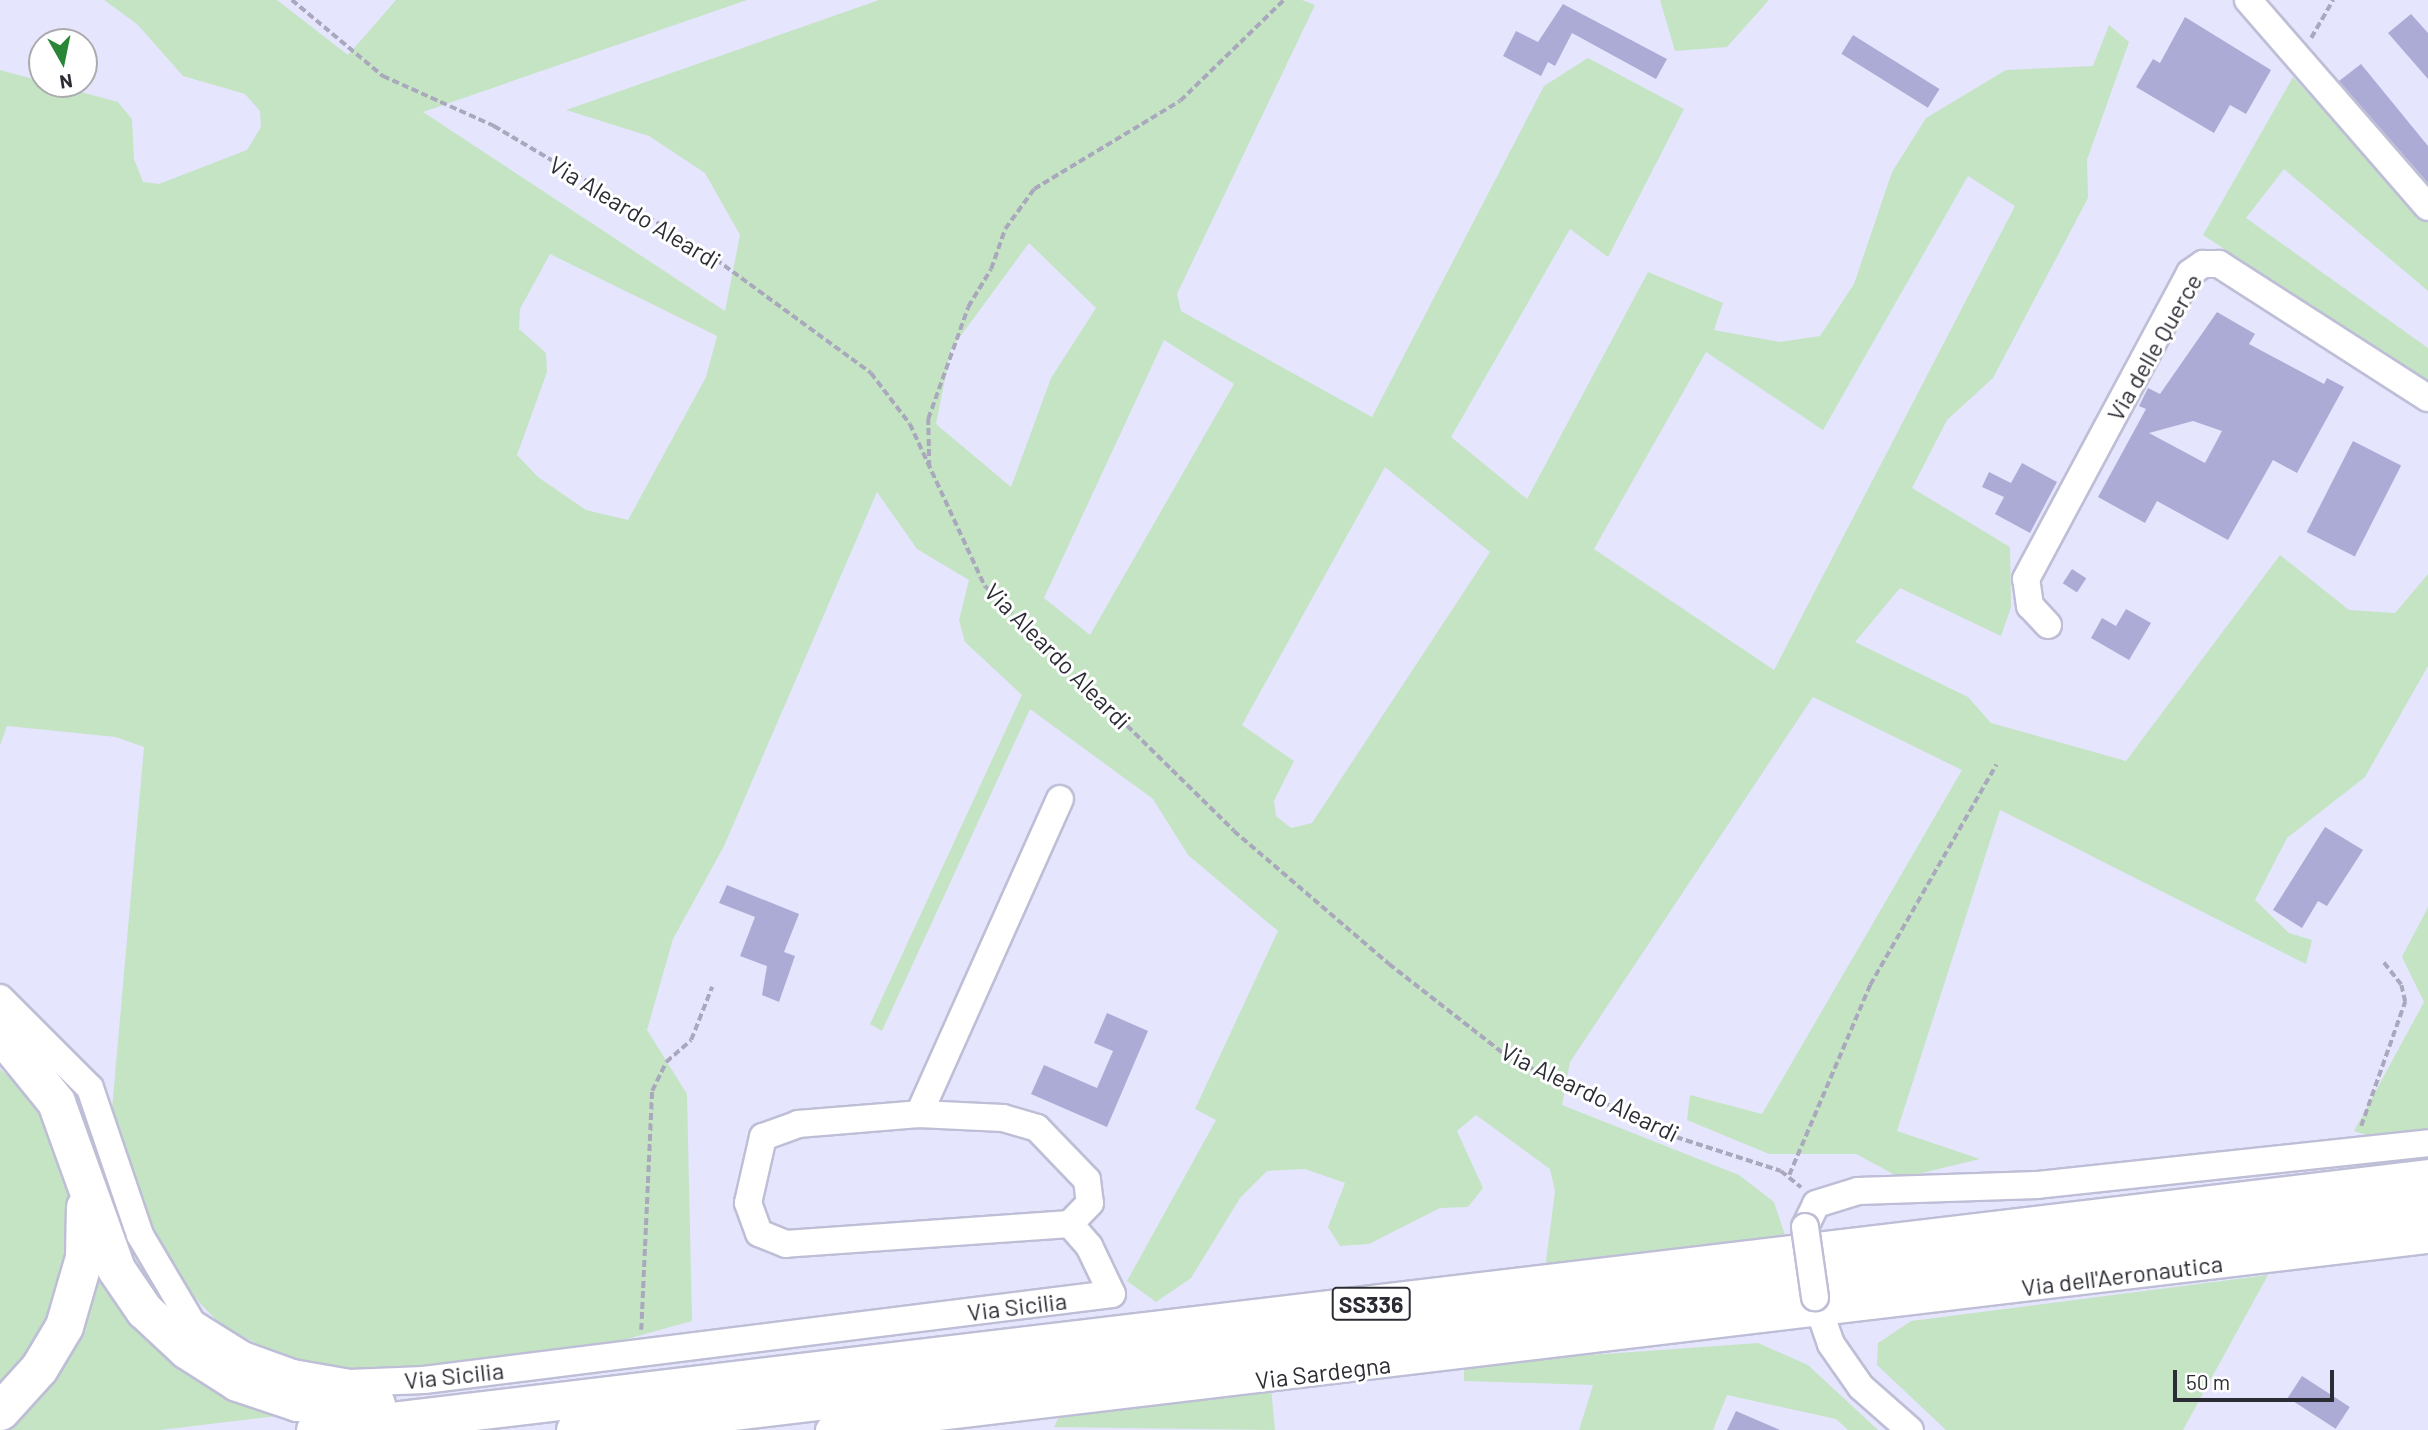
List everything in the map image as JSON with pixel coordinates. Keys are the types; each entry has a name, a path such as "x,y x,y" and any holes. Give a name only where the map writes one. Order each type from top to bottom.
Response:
{"highway":[{"path":"0,1033 56,1102 116,1269 144,1310 187,1350 237,1382 297,1402 506,1407"},
{"path":"0,1411 39,1368 73,1303 86,1233 81,1172"},
{"name":"SS336","path":"314,1430 2428,1178"},
{"name":"SS336","path":"575,1430 2428,1208"}],"street":[{"path":"2248,0 2428,207"},
{"name":"Via delle Querce","path":"2048,625 2030,606 2026,579 2190,273 2203,264 2219,264 2428,398"},
{"path":"919,1114 1060,799"},
{"name":"Via Sicilia","path":"0,998 55,1046 90,1088 139,1236 162,1282 192,1323 243,1355 293,1373 350,1383 640,1353 1112,1294 1089,1246 1070,1224"},
{"path":"919,1114 1003,1118 1037,1128 1087,1180 1090,1203 1070,1224 786,1244 759,1233 748,1203 763,1137 798,1124 919,1114"},
{"path":"1910,1430 1861,1387 1816,1306 1805,1227 1816,1204 1858,1191 2037,1185 2428,1143"},
{"name":"Via dell'Aeronautica","path":"1816,1306 2428,1240"},
{"name":"Via Sardegna","path":"829,1430 1816,1306"}],"path":[{"name":"Via Aleardo Aleardi","path":"292,0 383,76 494,126 699,247 871,373 910,424 929,473 985,586 1234,831 1389,964 1508,1057 1676,1137 1789,1175 1870,985 1996,765"},
{"path":"929,473 928,419 968,307 991,269 1005,229 1034,189 1180,101 1283,0"},
{"path":"2299,59 2333,0"},
{"path":"2351,1152 2405,1002 2401,985 2382,961"},
{"path":"640,1353 652,1091 666,1062 691,1041 712,987"}],"green space":[{"path":"104,0 277,0 348,55 396,0 747,0 423,112 725,311 740,235 705,173 649,136 566,110 879,0 1302,0 1315,5 1177,294 1181,311 1372,417 1544,86 1588,58 1684,109 1608,257 1570,229 1451,437 1527,499 1648,272 1723,303 1714,330 1780,342 1820,336 1854,284 1892,172 1926,118 2006,70 2093,66 2109,25 2129,42 2087,160 2088,198 1993,378 1947,420 1912,488 2010,547 2011,607 2001,636 1900,588 1855,642 1968,697 1991,723 2126,761 2280,555 2349,610 2395,613 2428,574 2428,666 2365,777 2287,838 2255,900 2289,933 2312,940 2306,964 2000,810 1897,1131 1980,1159 1901,1178 1856,1154 1769,1154 1687,1120 1690,1095 1762,1114 1962,770 1813,697 1570,1062 1562,1105 1739,1175 1774,1202 1785,1235 1545,1269 1555,1191 1550,1169 1476,1115 1457,1131 1483,1188 1468,1207 1440,1208 1369,1244 1340,1246 1328,1227 1345,1183 1305,1169 1267,1171 1240,1198 1191,1278 1156,1302 1127,1281 1216,1120 1195,1109 1278,931 1188,855 1153,799 1030,709 882,1031 870,1024 1022,695 965,642 959,620 969,580 917,549 877,492 724,846 673,939 647,1030 687,1094 692,1321 598,1347 400,1370 322,1367 279,1355 221,1325 169,1271 149,1232 112,1109 144,747 116,737 7,726 0,745 0,70 28,78 28,98 98,97 118,102 132,119 134,159 143,182 159,184 247,150 261,127 260,111 245,94 183,76 137,24","holes":["1968,176 2015,206 1774,670 1594,549 1706,352 1823,430","1029,243 1096,308 1051,378 1011,487 936,424 951,349","550,254 717,336 706,377 628,520 586,510 538,477 517,455 547,372 546,353 519,329 520,309","1164,340 1234,384 1090,635 1044,598","1385,467 1490,552 1312,823 1291,828 1276,816 1274,801 1294,761 1242,725"]},
{"path":"1660,0 1769,0 1727,47 1675,51"},
{"path":"2293,77 2428,222 2428,291 2284,169 2246,218 2428,348 2428,383 2203,235"},
{"path":"2428,907 2428,1135 2383,1140 2354,1131 2424,1002 2402,957"},
{"path":"0,1069 26,1092 59,1152 72,1218 54,1322 0,1394"},
{"path":"94,1246 285,1415 160,1430 4,1430 54,1377"},
{"path":"2268,1275 2183,1430 1946,1430 1877,1365 1878,1343 1911,1321"},
{"path":"1758,1343 1808,1365 1878,1430 1848,1430 1836,1419 1727,1395 1713,1430 1579,1430 1593,1385 1464,1381 1464,1364"},
{"path":"1270,1377 1275,1430 1054,1427 1066,1402"}],"building":[{"path":"1563,4 1667,59 1656,79 1572,33 1555,66 1548,62 1541,76 1503,56 1516,31 1538,42"},
{"path":"2411,14 2428,33 2428,79 2388,33"},
{"path":"2185,17 2271,70 2246,114 2230,105 2214,133 2136,87 2153,59 2160,63"},
{"path":"1853,35 1940,89 1928,108 1841,54"},
{"path":"2361,64 2428,146 2428,183 2339,81"},
{"path":"2217,312 2255,334 2249,344 2324,384 2327,378 2344,387 2297,473 2273,460 2228,540 2157,501 2145,523 2098,497 2146,409 2139,406 2148,388 2160,394","holes":["2193,421 2222,431 2205,463 2149,433"]},
{"path":"2353,441 2401,466 2355,556 2307,532"},
{"path":"2022,463 2057,482 2030,533 1995,514 2004,497 1982,487 1989,472 2011,483"},
{"path":"2072,569 2086,578 2077,593 2063,583"},
{"path":"2126,609 2151,623 2129,660 2091,638 2102,618 2116,626"},
{"path":"2325,827 2363,850 2327,906 2318,901 2302,928 2273,910"},
{"path":"727,885 799,914 784,952 795,956 779,1002 762,995 767,966 740,956 755,917 719,903"},
{"path":"1107,1013 1148,1031 1107,1127 1031,1094 1044,1065 1097,1088 1113,1051 1094,1043"},
{"path":"2302,1376 2350,1407 2336,1429 2288,1398"},
{"path":"1736,1411 1780,1430 1727,1430"}]}
